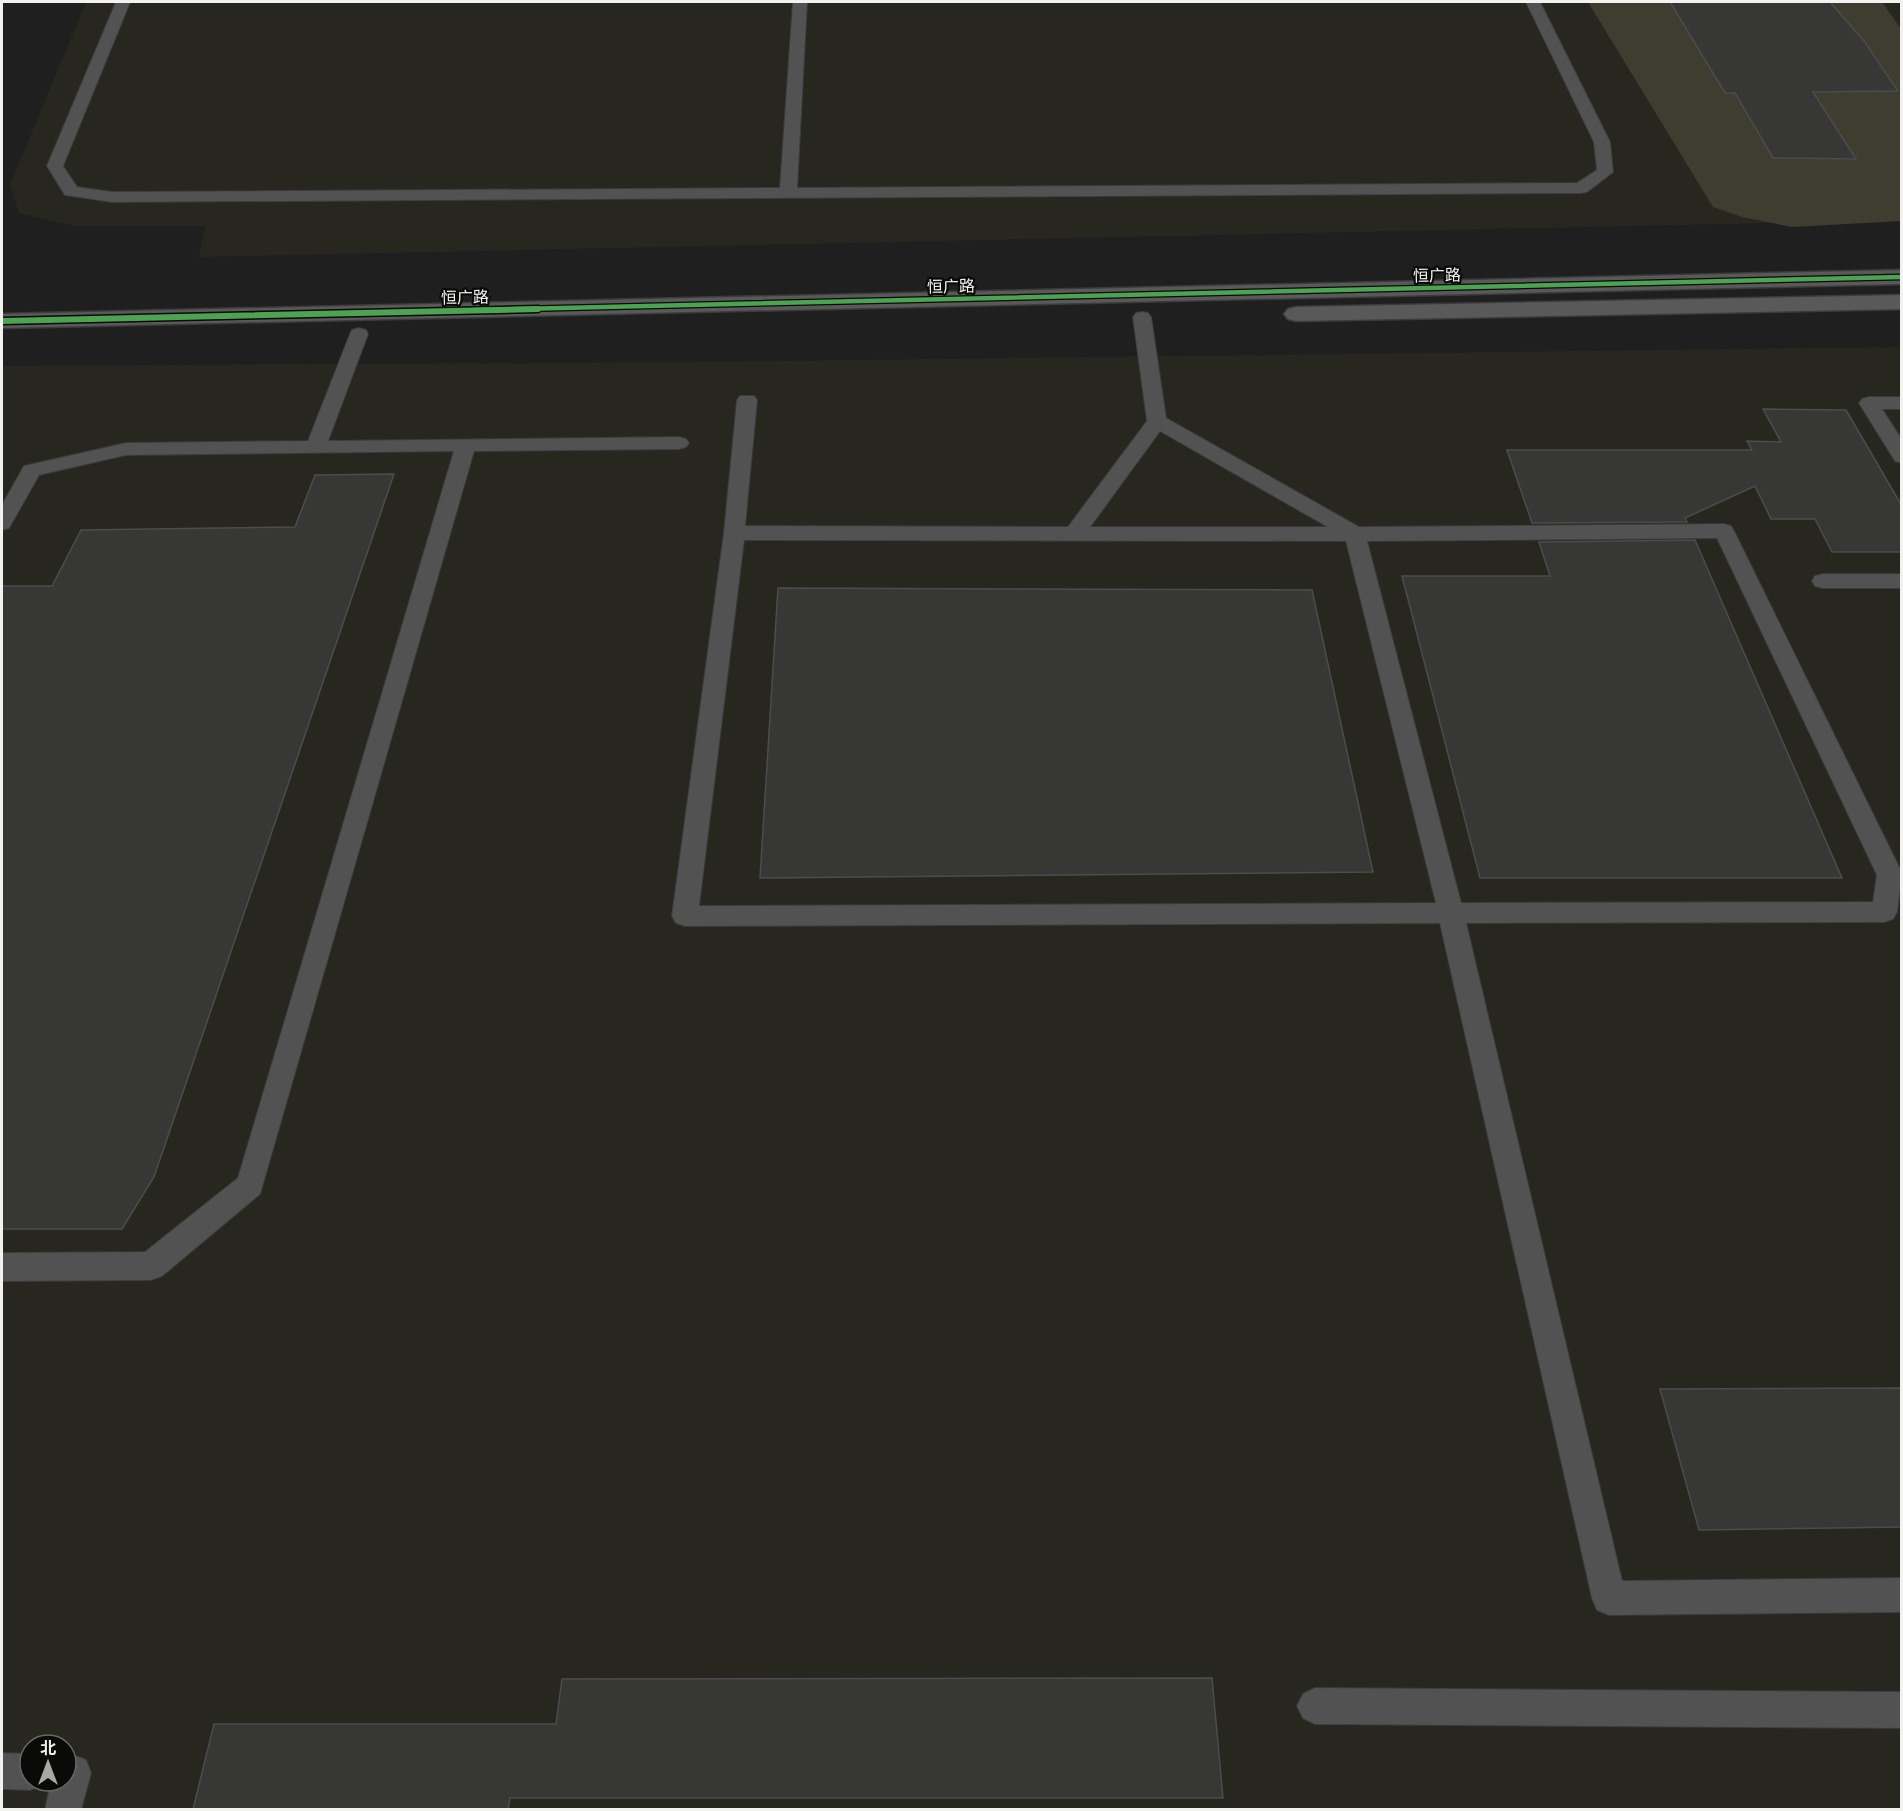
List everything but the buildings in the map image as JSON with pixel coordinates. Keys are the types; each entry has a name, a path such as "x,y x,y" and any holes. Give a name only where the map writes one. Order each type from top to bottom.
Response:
{"street":[{"name":"恒广路","path":"2,321 1902,278"},
{"name":"恒广路","path":"1273,315 1902,303"},
{"path":"1130,318 1166,317"},
{"name":"恒广路","path":"2,340 757,326"}],"lane":[{"path":"123,2 55,166 71,191 112,197 1581,188 1605,172 1602,142 1533,2"},
{"path":"788,193 800,2"},
{"path":"1130,318 1157,422 1355,534 1451,913 1609,1598 1902,1595"},
{"path":"316,447 359,334"},
{"path":"734,533 1355,534 1724,531 1890,875 1884,912 685,916 734,533 747,400"},
{"path":"1902,403 1869,403 1902,457"},
{"path":"1074,534 1157,422"},
{"path":"2,523 31,470 126,449 679,443"},
{"path":"2,1267 151,1266 250,1185 465,444"},
{"path":"1823,581 1902,581"},
{"path":"1315,1706 1902,1710"},
{"path":"2,1771 18,1772"},
{"path":"63,1809 67,1793"}],"shaded area":[{"path":"86,2 1901,2 1901,220 199,257 205,226 74,226 19,213 10,185"},
{"path":"1588,2 1882,2 1901,29 1901,221 1792,227 1742,217 1713,207"},
{"path":"1901,347 1901,1809 2,1809 2,366 706,362"}],"cycle path":[{"path":"2,321 1902,277"}]}
